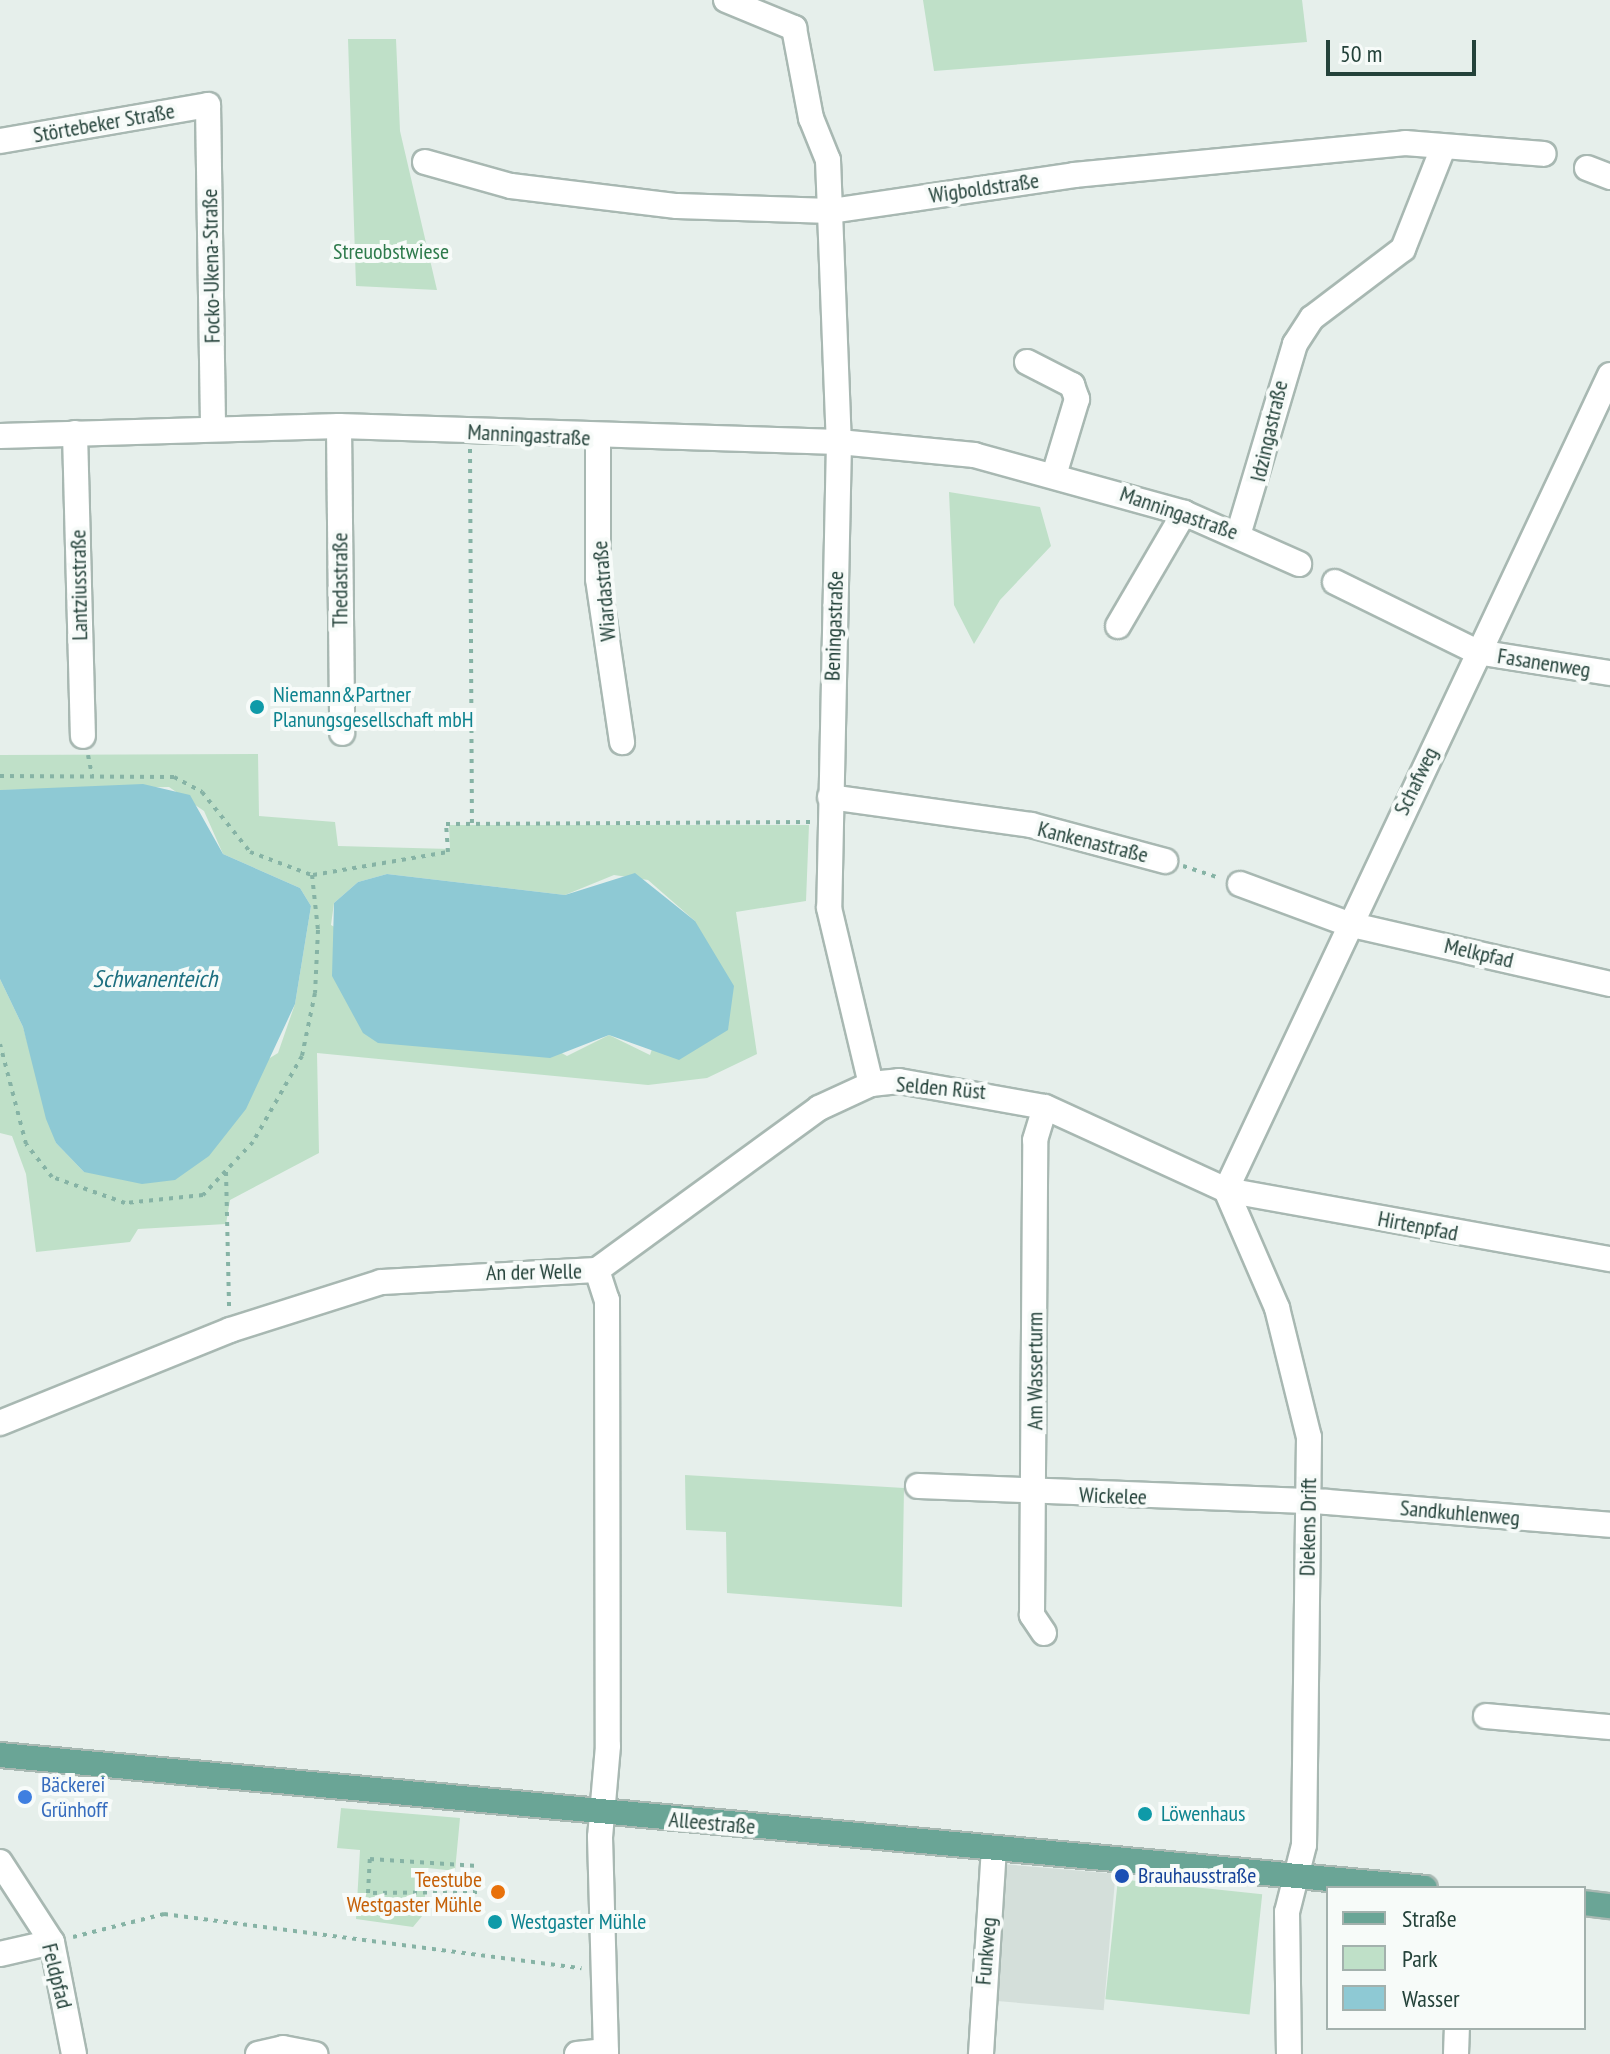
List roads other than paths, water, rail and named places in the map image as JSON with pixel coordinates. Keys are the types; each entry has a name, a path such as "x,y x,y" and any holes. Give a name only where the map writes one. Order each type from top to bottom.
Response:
{"main road":[{"name":"Alleestraße","path":"0,1755 1399,1886"},
{"path":"1586,1903 1610,1906"}],"street":[{"name":"Beningastraße","path":"726,0 794,28 828,163 839,442 829,908 871,1084"},
{"name":"Störtebeker Straße","path":"0,141 208,105"},
{"name":"Focko-Ukena-Straße","path":"208,105 213,427"},
{"name":"Wigboldstraße","path":"425,162 511,186 586,196 831,211 1074,175 1405,143 1443,148 1469,143 1544,154"},
{"name":"Idzingastraße","path":"1239,532 1295,344 1312,318 1403,249 1443,148"},
{"path":"1587,168 1610,177"},
{"path":"1027,362 1072,385 1077,399 1055,472"},
{"name":"Schafweg","path":"1226,1190 1477,652 1607,390"},
{"name":"Manningastraße","path":"0,436 213,427 339,426 598,439 839,442 974,455 1055,472 1184,513 1239,532 1299,564"},
{"name":"Thedastraße","path":"339,426 342,733"},
{"name":"Lantziusstraße","path":"75,433 83,736"},
{"name":"Wiardastraße","path":"598,439 598,579 622,742"},
{"path":"1118,626 1184,513"},
{"path":"1335,582 1477,652"},
{"name":"Fasanenweg","path":"1477,652 1610,673"},
{"name":"Kankenastraße","path":"830,797 1031,825 1165,861"},
{"path":"1240,884 1348,924"},
{"name":"Melkpfad","path":"1348,924 1610,984"},
{"name":"Selden Rüst","path":"597,1270 819,1108 871,1084 977,1089 1045,1107 1226,1190"},
{"name":"Am Wasserturm","path":"1044,1633 1032,1615 1035,1140 1045,1107"},
{"name":"Hirtenpfad","path":"1226,1190 1610,1259"},
{"name":"Diekens Drift","path":"1226,1190 1298,1378 1309,1437 1304,1845 1295,1878"},
{"name":"An der Welle","path":"0,1423 230,1330 412,1276 597,1270 607,1300 606,2053"},
{"name":"Wickelee","path":"918,1486 1035,1494 1309,1501"},
{"name":"Sandkuhlenweg","path":"1309,1501 1610,1525"},
{"path":"1486,1716 1610,1727"},
{"name":"Funkweg","path":"981,2054 994,1848"},
{"name":"Feldpfad","path":"0,1862 52,1942 74,2054"},
{"path":"1289,2054 1287,1912 1295,1878"},
{"path":"0,1954 52,1942"},
{"path":"1456,2054 1457,2030"},
{"path":"258,2054 283,2048 315,2054"},
{"path":"577,2054 606,2053"}],"water":[{"name":"Schwanenteich","path":"143,784 190,795 223,854 300,888 311,906 295,1004 246,1109 209,1156 175,1180 142,1184 84,1172 56,1143 46,1119 23,1027 0,979 0,790"},
{"path":"635,873 695,921 734,986 728,1030 679,1060 609,1035 550,1058 378,1043 363,1033 332,976 334,903 358,882 387,874 565,895"}],"place":[{"name":"Niemann&Partner Planungsgesellschaft mbH","path":"257,707"},
{"name":"Bäckerei Grünhoff","path":"25,1797"},
{"name":"Löwenhaus","path":"1145,1814"},
{"name":"Brauhausstraße","path":"1122,1876"},
{"name":"Teestube Westgaster Mühle","path":"498,1892"},
{"name":"Westgaster Mühle","path":"495,1922"}],"park label":[{"name":"Streuobstwiese","path":"391,252"}]}
